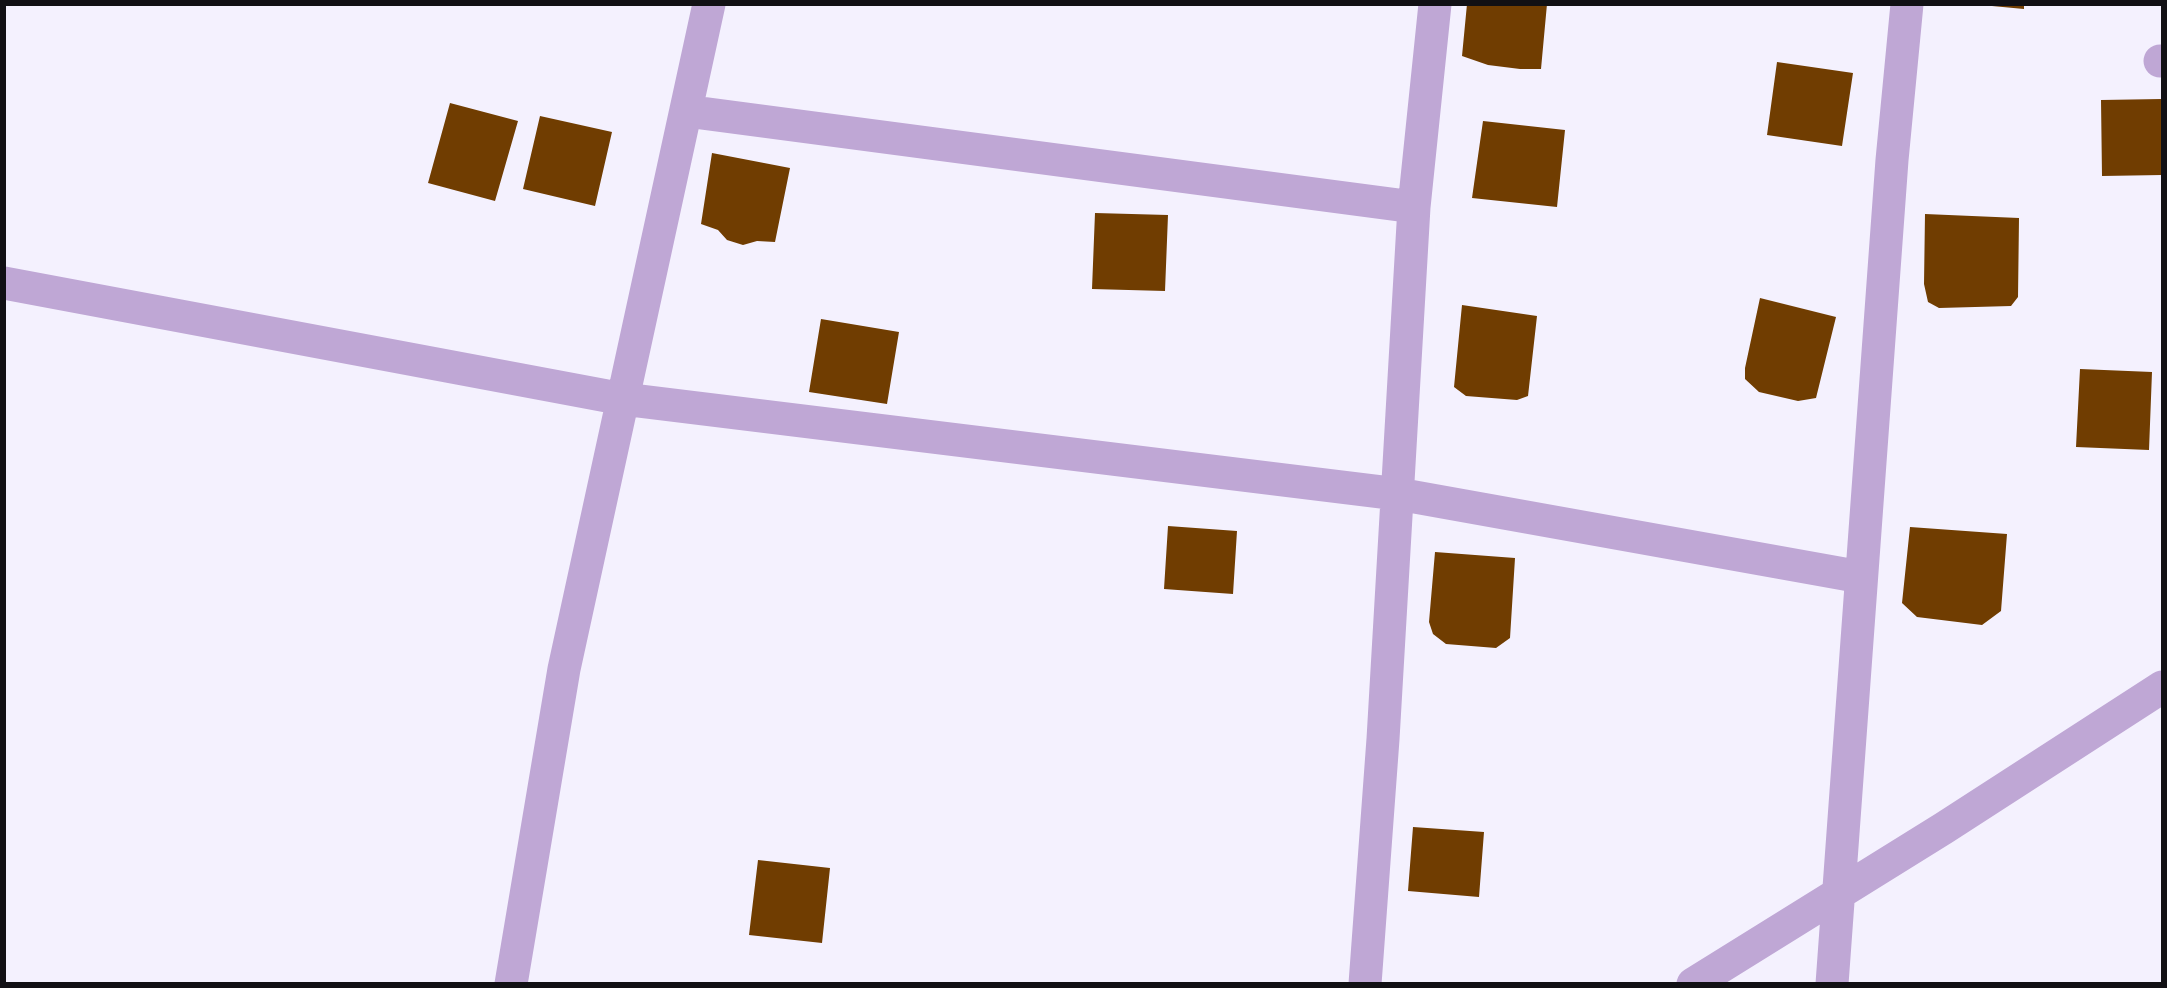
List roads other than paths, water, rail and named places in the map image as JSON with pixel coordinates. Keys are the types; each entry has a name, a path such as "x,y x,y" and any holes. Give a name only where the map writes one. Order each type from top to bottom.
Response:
{"street":[{"path":"511,984 564,669 709,4"},
{"path":"1365,984 1398,494 1414,207 1435,4"},
{"path":"1832,984 1892,160 1907,4"},
{"path":"686,111 1414,207"},
{"path":"4,283 623,399 1398,494 1861,577"},
{"path":"1693,984 1944,828 2163,687"}]}
